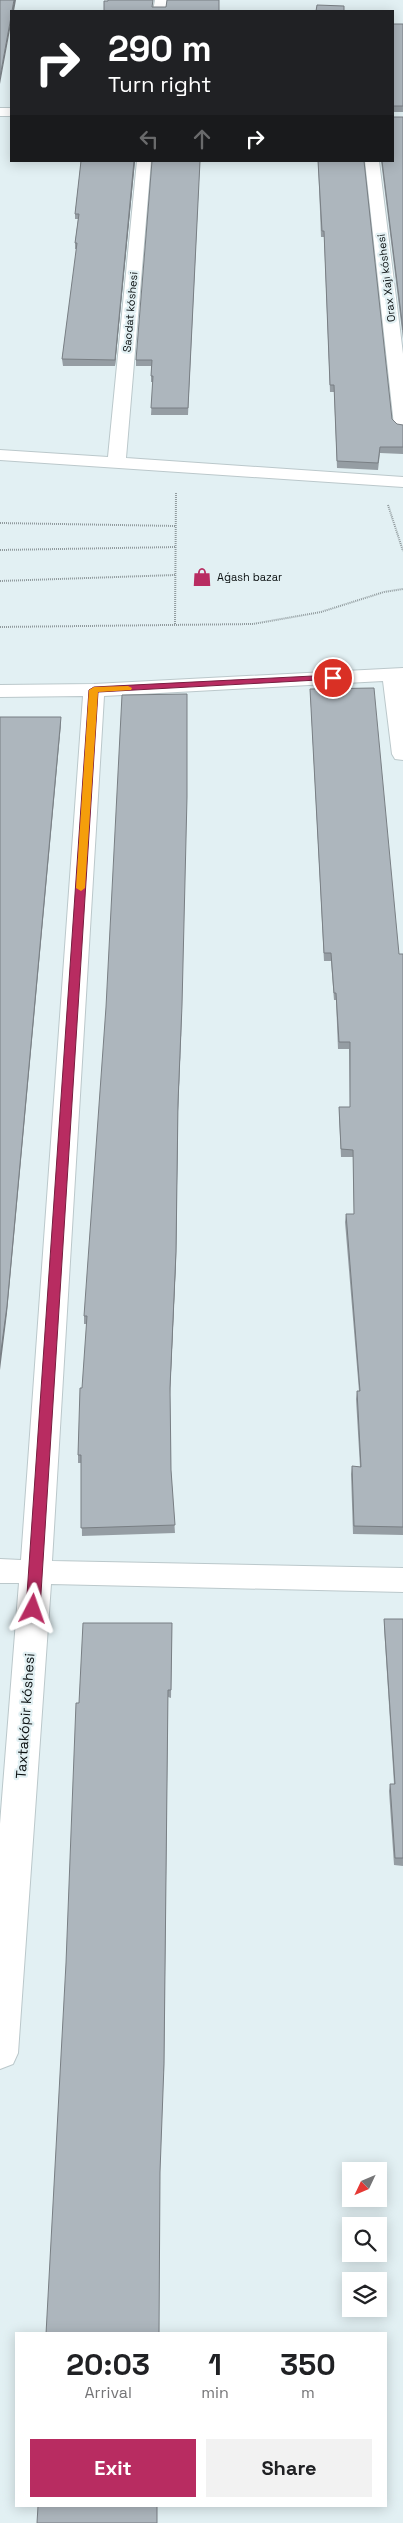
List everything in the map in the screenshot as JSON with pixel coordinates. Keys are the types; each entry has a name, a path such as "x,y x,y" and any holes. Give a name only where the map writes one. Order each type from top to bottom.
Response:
{"street":[{"name":"Saodat kóshesi","path":"117,462 144,162"},
{"name":"Orax Xajı kóshesi","path":"372,162 403,426"},
{"path":"0,456 117,462 403,482"},
{"path":"0,691 94,690 398,674 403,754"},
{"name":"Taxtakópir kóshesi","path":"0,2054 36,1570 94,690"},
{"path":"0,1570 403,1580"}],"path":[{"path":"175,624 176,466"},
{"path":"381,480 403,552"},
{"path":"0,523 176,526"},
{"path":"0,550 176,547"},
{"path":"0,581 175,576"},
{"path":"0,627 253,624 321,612 384,592 403,589"}],"building":[{"path":"0,0 14,0 12,10 10,10 10,22 0,77"},
{"path":"153,0 152,7 166,7 167,0 219,0 219,10 104,10 104,1"},
{"path":"317,5 344,6 344,10 316,10"},
{"path":"394,24 403,24 403,106 394,106"},
{"path":"394,117 403,117 403,330 382,162 394,162"},
{"path":"81,162 134,162 115,360 62,359 77,243 75,243 79,214 75,214"},
{"path":"152,162 200,162 188,408 151,408 152,360 136,360"},
{"path":"318,162 364,162 392,419 397,424 403,425 403,447 380,447 378,463 337,461 334,385 330,385 324,231 322,231"},
{"path":"374,688 399,954 403,954 403,1527 354,1526 352,1466 361,1467 357,1391 360,1391 346,1214 354,1214 353,1150 341,1149 339,1107 350,1107 350,1042 339,1042 331,953 324,953 310,689"},
{"path":"187,694 187,797 178,1103 176,1252 170,1388 171,1470 175,1525 81,1528 81,1455 78,1455 80,1388 82,1388 87,1316 84,1316 106,1007 122,695"},
{"path":"0,717 61,717 7,1306 0,1358"},
{"path":"384,1619 403,1619 403,1858 395,1858 390,1784 395,1784"},
{"path":"83,1623 172,1623 171,1690 168,1690 159,2332 46,2332 66,1963 76,1703 79,1703"},
{"path":"38,2507 157,2507 157,2523 37,2523"}],"slow traffic":[{"path":"81,888 94,690 128,688"}],"place":[{"name":"Aǵash bazar","path":"202,577"}],"route":[{"path":"33,1609 94,690 333,678"}]}
